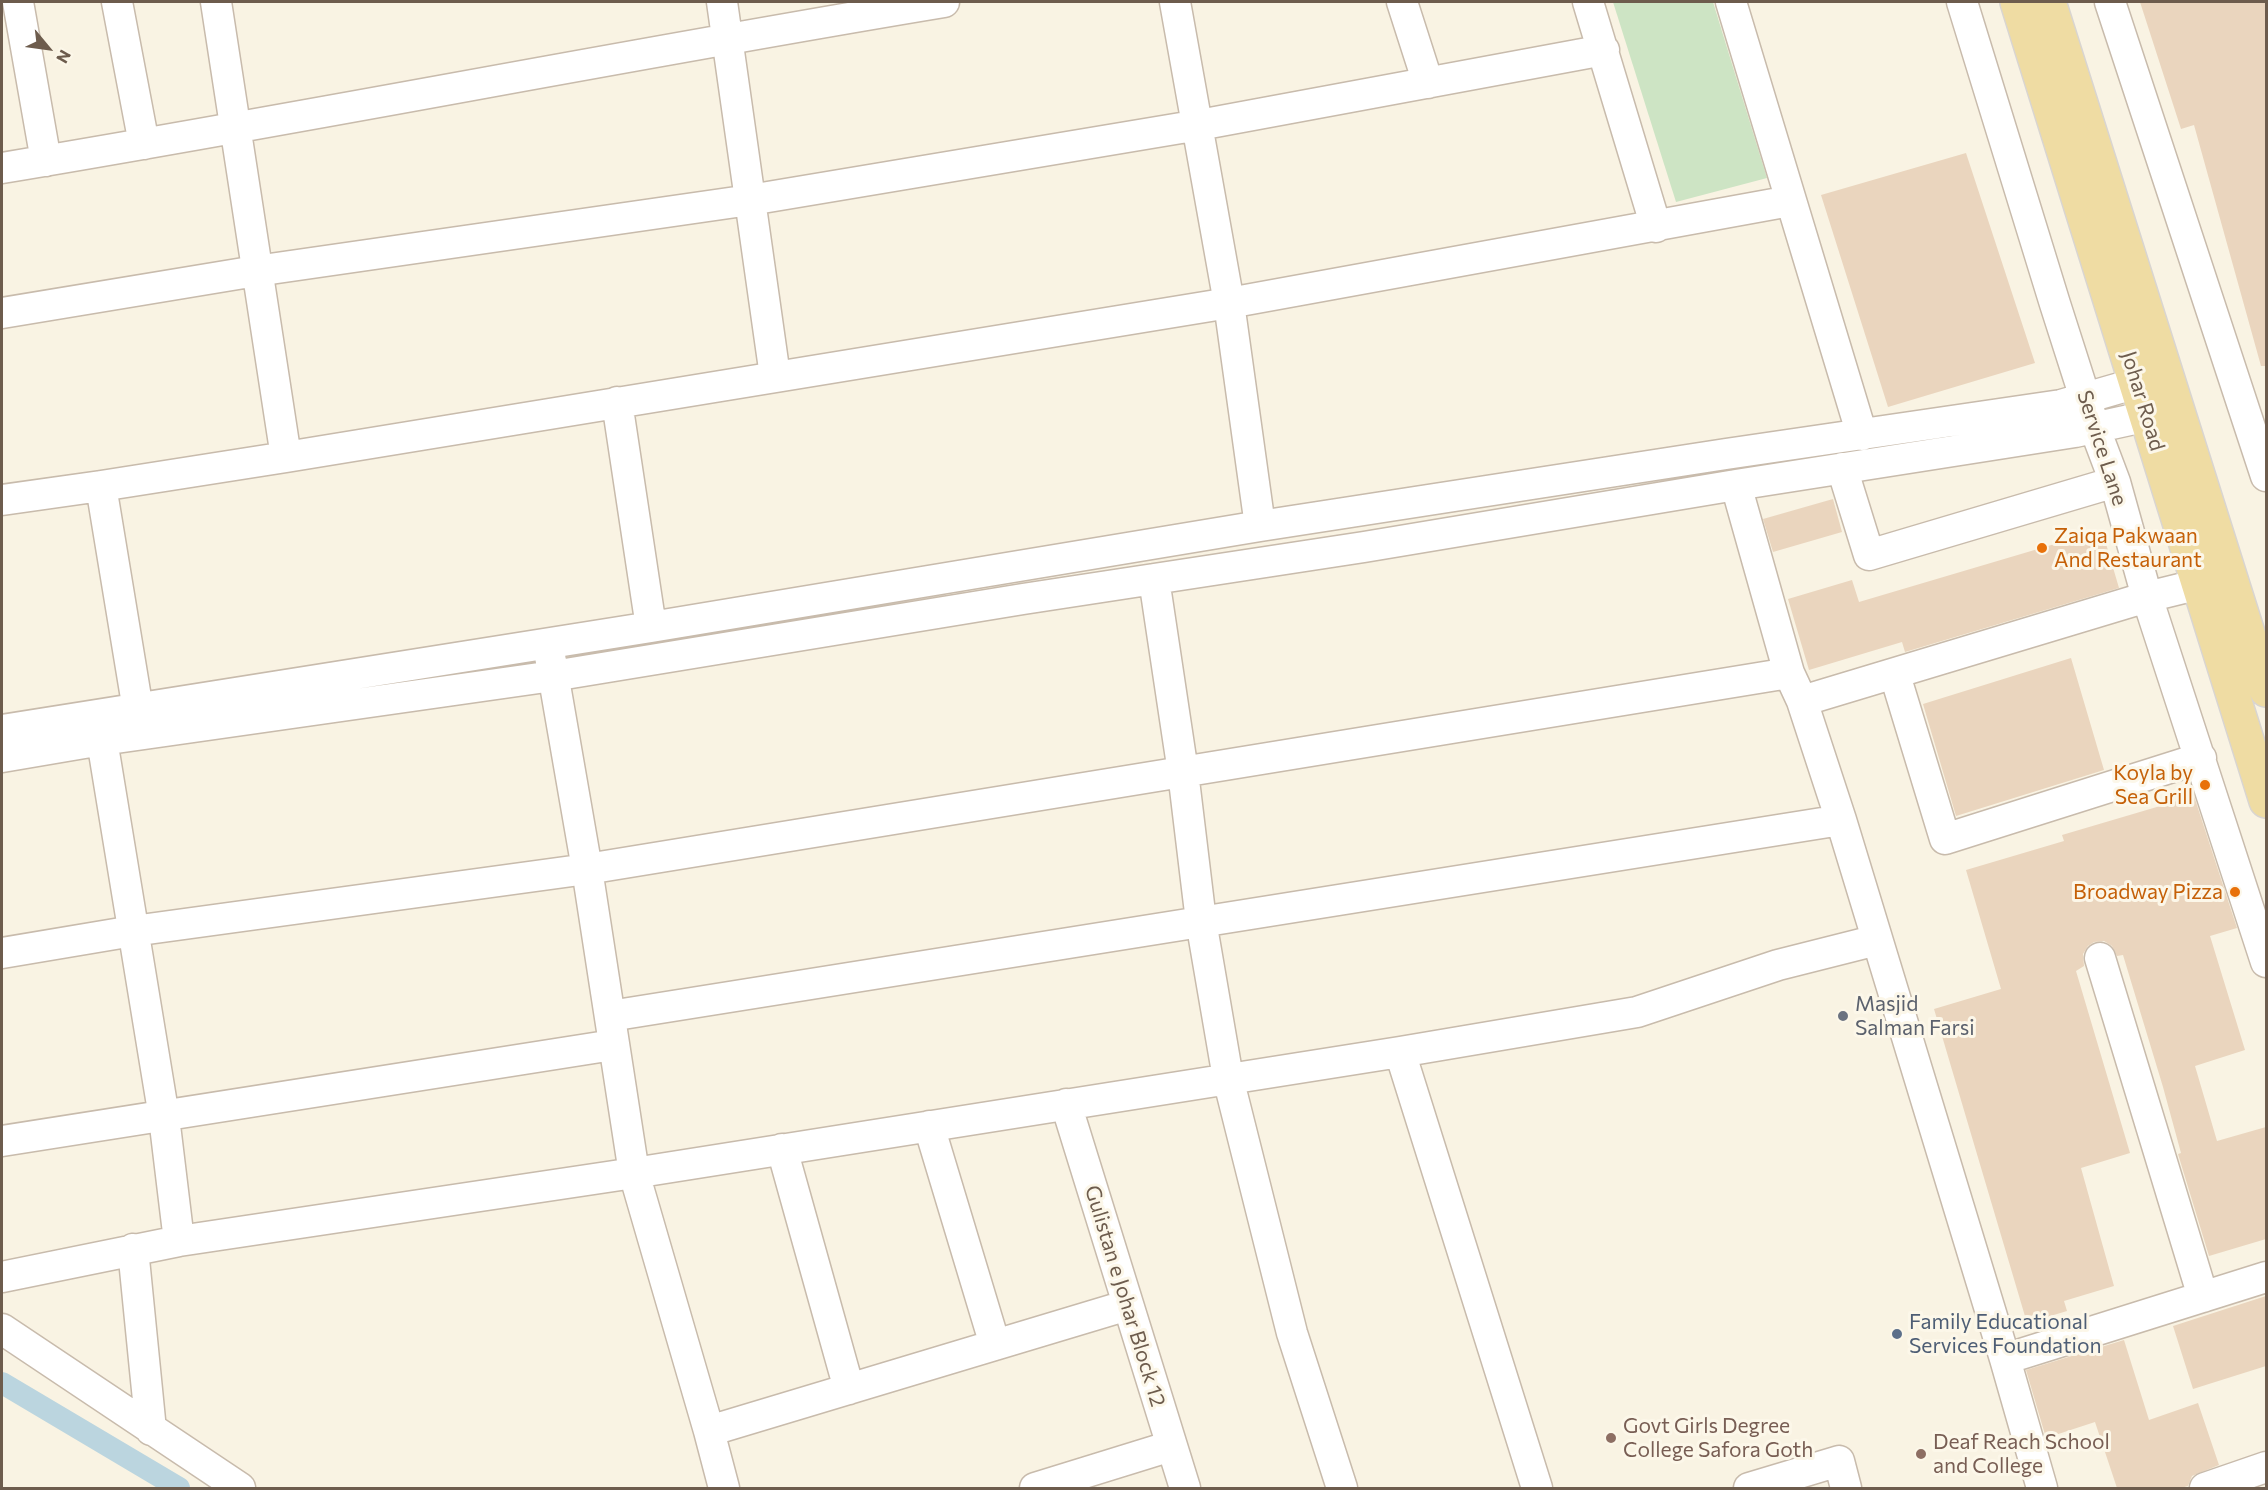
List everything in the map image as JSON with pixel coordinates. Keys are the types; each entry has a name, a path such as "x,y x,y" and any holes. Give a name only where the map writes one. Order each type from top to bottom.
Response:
{"main road":[{"name":"Johar Road","path":"2017,2 2148,416 2266,801"},
{"name":"Johar Road","path":"2049,2 2260,649 2266,690"}],"street":[{"path":"18,2 46,160"},
{"path":"117,2 144,144"},
{"path":"216,2 286,457"},
{"path":"722,2 775,376"},
{"path":"2,168 236,129 728,38 944,2"},
{"path":"1175,2 1229,303 1260,526"},
{"path":"1402,2 1428,83"},
{"path":"1588,2 1656,227"},
{"path":"1731,2 1862,435"},
{"name":"Service Lane","path":"1962,2 2095,429 2115,482 2147,597 2266,962"},
{"path":"2110,2 2266,476"},
{"path":"2,313 256,271 750,200 1198,125 1604,50"},
{"path":"2,500 286,457 1229,303 1790,201"},
{"path":"2,730 651,627 1260,526 2061,405 2137,383"},
{"path":"617,402 651,627"},
{"path":"2,757 102,740 554,676 1040,596 1364,547 1736,485 2095,429 2148,416"},
{"path":"1842,468 1869,555 2115,482"},
{"path":"1736,485 1790,672 1802,701 1841,820 2042,1488"},
{"path":"101,486 138,710"},
{"path":"1034,563 1040,596"},
{"path":"1154,579 1183,772 1201,921 1228,1078 1292,1333 1342,1488"},
{"path":"1802,701 1895,675 2147,597 2200,584"},
{"path":"547,642 587,869 634,1173 724,1488"},
{"path":"2,953 133,931 587,869 1790,672"},
{"path":"1895,675 1945,839 2201,758"},
{"path":"102,740 164,1117 179,1241"},
{"path":"2,1141 164,1117 1201,921 1841,820"},
{"path":"2,1277 179,1241 634,1173 1400,1052 1637,1012 1778,965 1877,940"},
{"path":"2100,958 2203,1297"},
{"path":"1400,1052 1537,1488"},
{"name":"Gulistan e Johar Block 12","path":"1066,1104 1185,1488"},
{"path":"929,1126 995,1345"},
{"path":"782,1149 849,1389"},
{"path":"134,1249 151,1430"},
{"path":"2005,1359 2266,1277"},
{"path":"709,1431 1128,1305"},
{"path":"2,1329 240,1488"},
{"path":"1035,1488 1171,1446"},
{"path":"1749,1488 1839,1461 1846,1488"},
{"path":"2205,1488 2266,1467"}],"green space":[{"path":"1613,2 1713,2 1767,178 1676,202"}],"building":[{"path":"2140,2 2266,2 2266,366 2261,366 2194,125 2181,129"},
{"path":"1966,153 2035,363 1888,407 1821,195"},
{"path":"1833,499 1842,532 1773,552 1763,519"},
{"path":"2102,530 2119,588 1905,652 1902,642 1809,670 1788,599 1852,580 1859,602"},
{"path":"2071,658 2104,770 1956,816 1923,704"},
{"path":"2194,796 2237,928 2210,936 2245,1050 2195,1066 2217,1141 2266,1127 2266,1239 2209,1256 2178,1154 2181,1153 2163,1087 2123,955 2117,956 2112,946 2104,941 2094,942 2083,954 2084,966 2076,971 2130,1153 2081,1168 2114,1286 2064,1301 2067,1311 2027,1323 1934,1009 2001,989 1966,870 2064,841 2062,835"},
{"path":"2266,1296 2266,1366 2193,1389 2173,1326"},
{"path":"2124,1340 2149,1420 2198,1403 2219,1465 2192,1476 2188,1486 2181,1488 2117,1488 2095,1422 2046,1438 2026,1370"}],"waterway":[{"path":"2,1383 179,1488"}],"place":[{"name":"Zaiqa Pakwaan And Restaurant","path":"2042,548"},
{"name":"Koyla by Sea Grill","path":"2205,785"},
{"name":"Broadway Pizza","path":"2235,892"},
{"name":"Masjid Salman Farsi","path":"1843,1016"},
{"name":"Family Educational Services Foundation","path":"1897,1334"},
{"name":"Govt Girls Degree College Safora Goth","path":"1611,1438"},
{"name":"Deaf Reach School and College","path":"1921,1454"}]}
